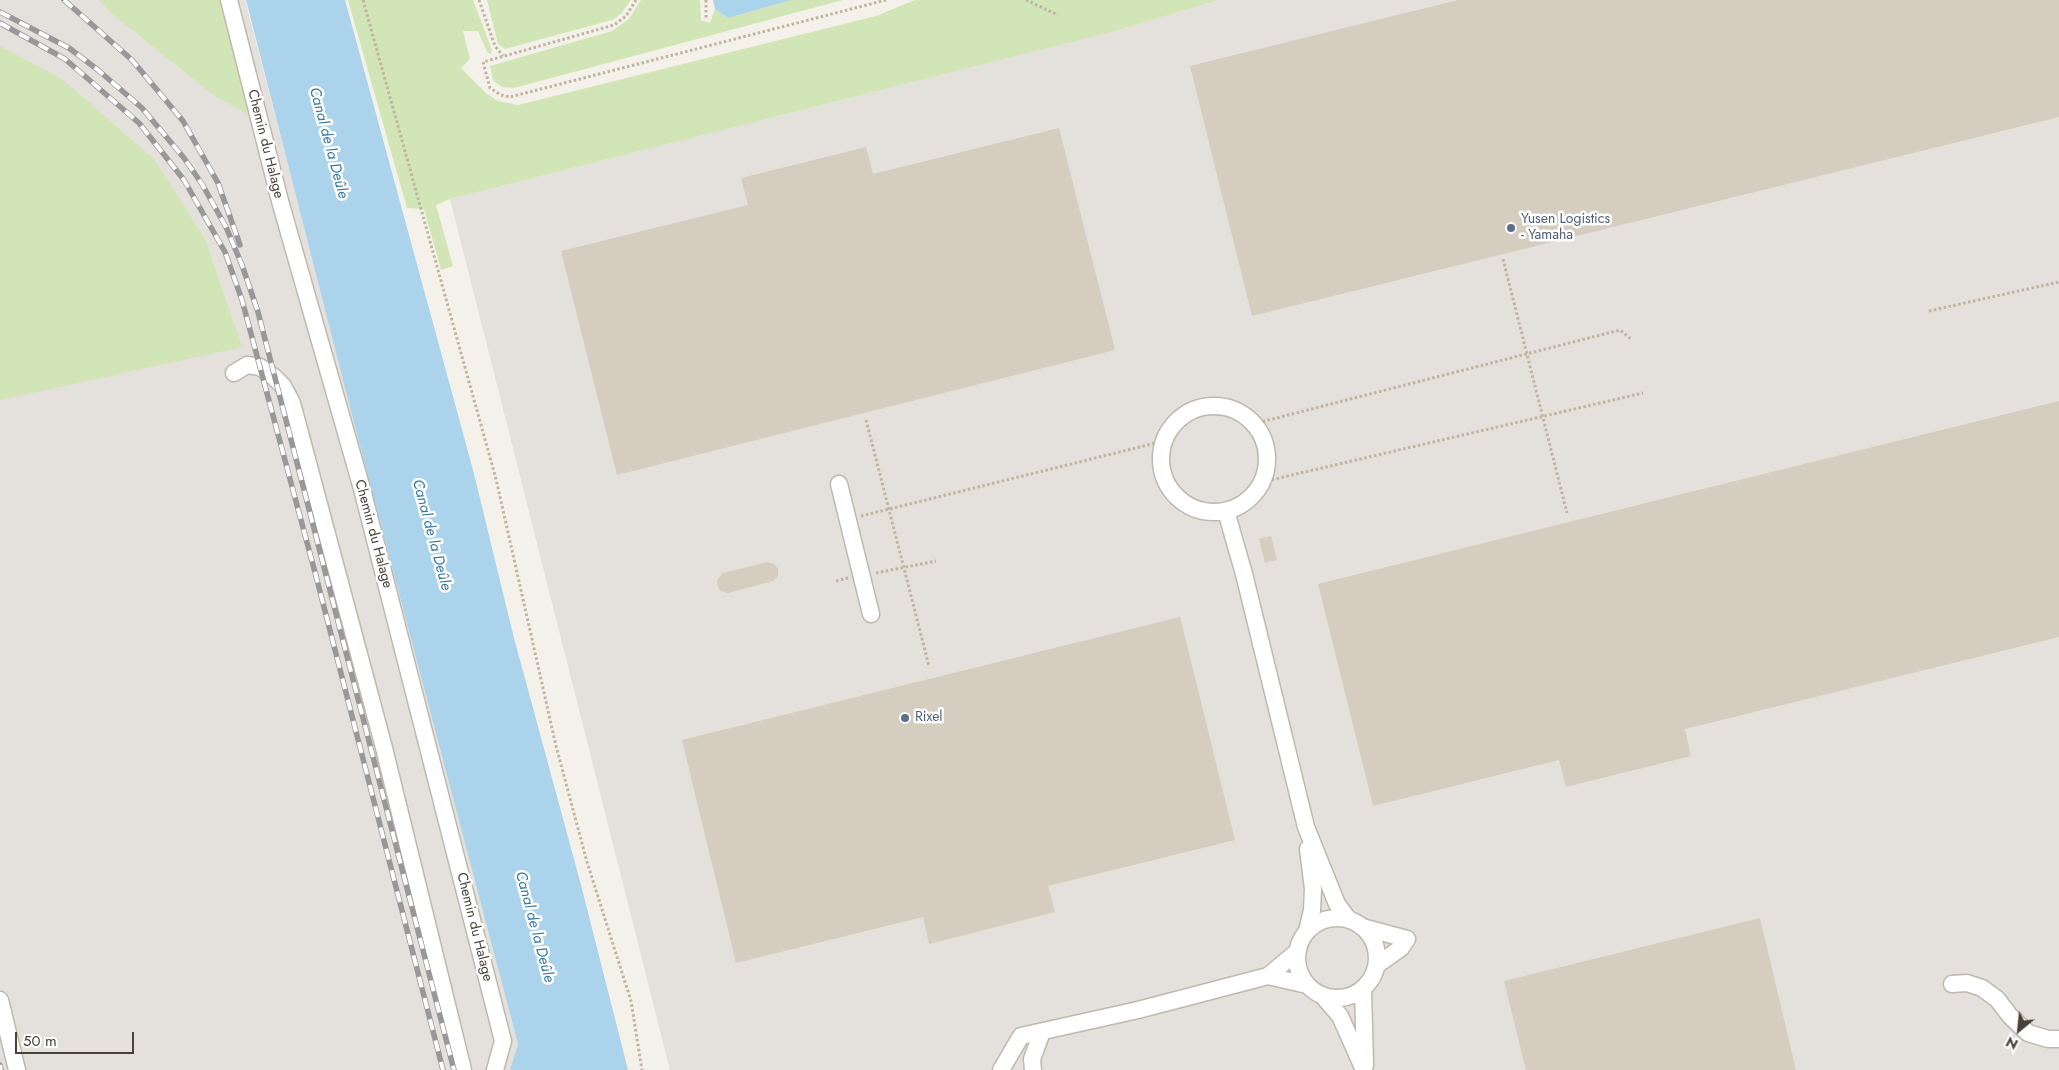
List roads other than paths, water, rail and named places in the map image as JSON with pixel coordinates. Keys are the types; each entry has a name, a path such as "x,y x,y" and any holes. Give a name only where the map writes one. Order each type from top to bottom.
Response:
{"street":[{"name":"Chemin du Halage","path":"229,0 280,201 362,490 503,1041 495,1070"},
{"path":"234,373 247,365 260,368 274,377 283,386 292,403 384,748 463,1070"},
{"path":"1216,406 1237,411 1261,433 1266,446 1268,462 1262,482 1251,498 1243,504 1226,511 1213,513 1200,511 1181,501 1171,491 1164,476 1161,461 1164,441 1178,420 1200,408 1216,406"},
{"path":"839,484 871,614"},
{"path":"1226,511 1244,574 1306,827 1313,889 1312,910 1307,931 1298,951 1298,968 1307,984 1322,995 1340,1016 1365,1070"},
{"path":"1306,827 1337,904 1371,936 1376,947 1377,965 1374,974 1363,989 1341,998 1322,995"},
{"path":"1307,931 1324,920 1336,918 1407,939 1401,948 1377,965"},
{"path":"1000,1070 1021,1036 1138,1010 1268,976 1298,951"},
{"path":"1268,976 1307,984"},
{"path":"1952,984 1967,983 1982,988 1997,999 2010,1016 2028,1033 2048,1039 2059,1039"},
{"path":"1363,989 1365,1070"},
{"path":"0,1000 18,1070"},
{"path":"1033,1070 1032,1060 1042,1032"}],"water":[{"name":"Canal de la Deûle","path":"246,0 345,0 473,470 514,638 581,885 628,1070 510,1070 518,1044 352,415"},
{"path":"713,0 791,0 728,18 715,9"}],"railway":[{"path":"64,0 132,60 183,121 218,183 240,245"},
{"path":"0,12 69,48 142,108 184,158 202,184 226,227 242,265 258,312 454,1070"},
{"path":"0,23 65,59 139,123 184,180 225,252 242,300 316,576 443,1070"},
{"path":"0,1065 1,1070"}],"place":[{"name":"Yusen Logistics - Yamaha","path":"1511,228"},
{"name":"Rixel","path":"905,718"}]}
